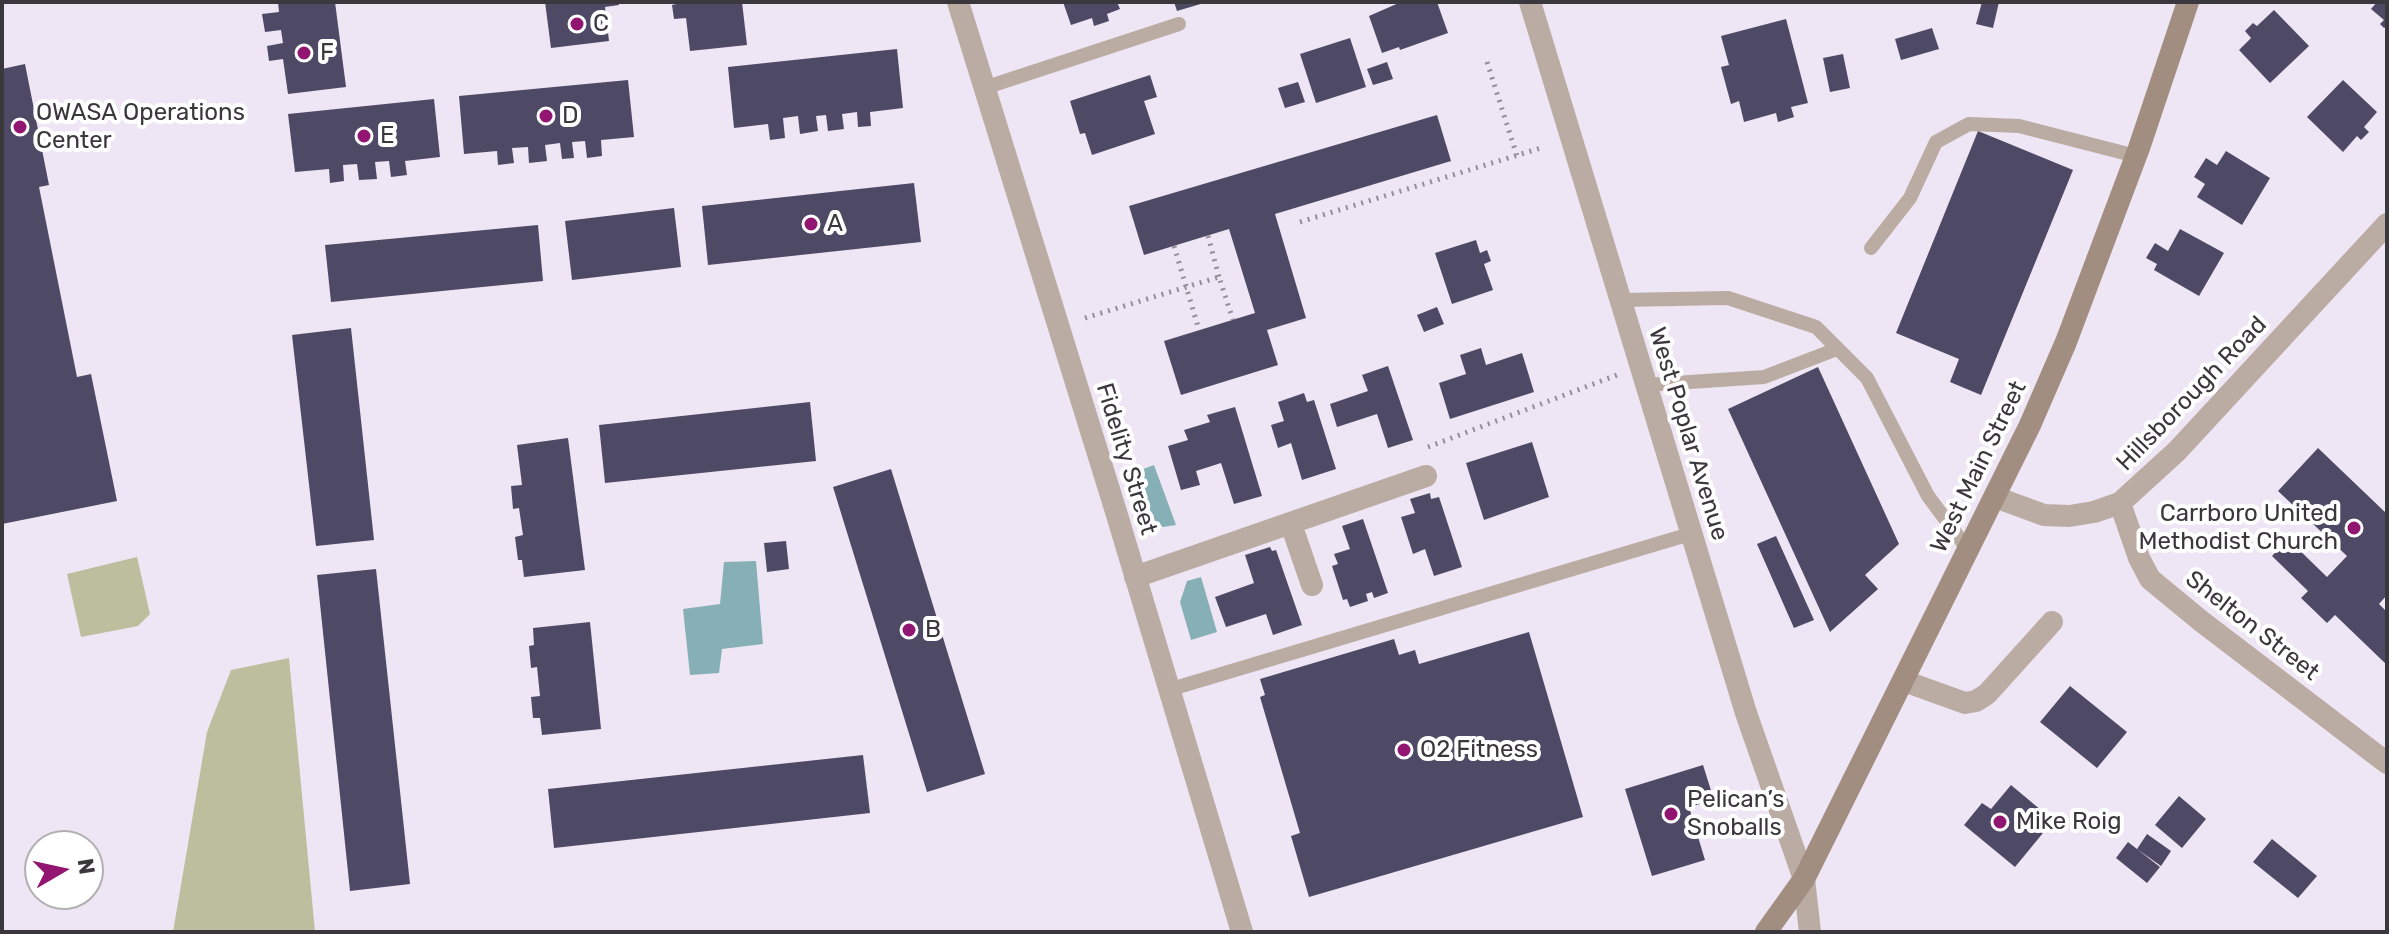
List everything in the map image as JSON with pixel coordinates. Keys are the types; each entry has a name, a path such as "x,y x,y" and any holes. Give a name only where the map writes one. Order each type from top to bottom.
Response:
{"main road":[{"name":"West Main Street","path":"1766,932 1804,879 1969,551 2066,342 2136,156 2188,2"}],"street":[{"name":"Fidelity Street","path":"958,2 1242,932"},
{"name":"West Poplar Avenue","path":"1530,2 1759,755 1804,879 1810,932"},
{"name":"Hillsborough Road","path":"1995,497 2044,515 2057,516 2094,512 2120,503 2177,451 2387,224"},
{"path":"1135,577 1426,476"},
{"name":"Shelton Street","path":"2120,503 2139,558 2150,579 2387,763"},
{"path":"1291,524 1312,585"},
{"path":"1904,681 1965,703 1976,701 1987,694 2052,622"}],"lane":[{"path":"984,88 1179,24"},
{"path":"1871,248 1910,198 1936,142 1969,124 2019,126 2136,156"},
{"path":"1621,300 1728,298 1816,327 1867,378 1928,496 1969,551"},
{"path":"1643,375 1764,377 1837,349"},
{"path":"1168,690 1690,534"}],"path":[{"path":"1487,62 1517,156"},
{"path":"1300,222 1571,137"},
{"path":"1208,236 1233,320"},
{"path":"1174,246 1199,330"},
{"path":"1057,327 1219,277"},
{"path":"1450,437 1643,375"}],"green space":[{"path":"137,557 150,614 138,626 81,637 67,574"},
{"path":"289,658 315,932 173,932 207,732 231,670"}],"water":[{"path":"1154,465 1176,525 1163,527 1153,519 1138,471"},
{"path":"756,561 763,644 722,649 719,673 690,675 683,609 720,604 724,562"},
{"path":"1201,577 1217,632 1191,640 1180,602 1187,581"}],"building":[{"name":"F","path":"278,2 335,2 346,87 288,94 283,59 269,61 267,46 283,43 281,30 265,32 262,14 279,12"},
{"name":"C","path":"545,2 618,2 619,5 605,7 609,41 551,48"},
{"path":"685,2 742,2 747,45 690,51 686,18 674,19 672,5"},
{"path":"1063,2 1117,2 1120,9 1107,14 1109,21 1094,26 1092,18 1071,25"},
{"path":"1174,2 1204,2 1204,3 1177,11"},
{"path":"1401,2 1437,2 1448,33 1382,53 1369,16"},
{"path":"1982,2 1999,2 1993,28 1976,24"},
{"path":"2377,2 2387,2 2387,26 2384,28 2380,24 2384,20 2371,9"},
{"path":"2274,10 2309,46 2270,83 2239,50 2251,38 2245,31 2253,23 2257,26"},
{"path":"1786,19 1808,103 1791,107 1794,117 1778,122 1776,113 1744,122 1739,101 1731,104 1721,67 1729,65 1721,36"},
{"path":"1932,28 1939,49 1901,60 1895,39"},
{"path":"1350,38 1366,87 1316,103 1300,54"},
{"path":"897,49 903,108 870,112 871,126 858,127 857,112 842,114 844,129 828,131 826,115 816,116 818,131 800,134 798,116 783,118 785,138 770,140 768,124 734,128 728,67"},
{"path":"1843,54 1850,88 1830,92 1823,58"},
{"path":"1387,62 1393,79 1373,85 1367,69"},
{"path":"25,64 49,185 39,187 77,377 91,374 117,501 2,524 2,69"},
{"path":"1150,75 1157,97 1144,101 1155,134 1092,155 1085,133 1080,134 1070,101"},
{"name":"D","path":"628,80 634,137 601,140 602,156 587,158 585,141 572,142 574,158 562,159 560,143 545,145 547,161 529,163 528,147 512,148 514,163 498,165 497,151 464,154 459,96"},
{"path":"2343,80 2377,112 2364,127 2369,132 2361,140 2357,136 2343,152 2307,117"},
{"path":"1298,82 1305,102 1285,108 1278,88"},
{"name":"E","path":"434,99 440,157 405,161 407,175 391,177 389,161 375,162 377,179 359,180 357,164 343,165 344,181 330,183 329,169 295,172 288,114"},
{"path":"1437,115 1451,161 1275,214 1306,318 1267,330 1278,365 1181,395 1164,341 1255,313 1229,229 1144,255 1129,206"},
{"path":"1978,131 2073,170 1981,395 1950,382 1959,359 1896,333"},
{"path":"2226,151 2270,178 2242,225 2197,197 2205,184 2194,177 2206,158 2217,165"},
{"name":"A","path":"914,183 921,242 708,265 702,206"},
{"path":"674,208 681,267 572,280 565,221"},
{"path":"538,225 543,281 331,302 325,245"},
{"path":"2180,229 2224,253 2199,296 2154,270 2157,264 2146,258 2155,243 2168,251"},
{"path":"1476,240 1480,253 1487,250 1491,261 1484,264 1493,290 1452,304 1435,253"},
{"path":"1437,307 1444,324 1424,332 1417,315"},
{"path":"351,328 374,540 316,546 292,335"},
{"path":"1481,348 1486,365 1522,353 1534,392 1450,419 1439,383 1466,374 1460,355"},
{"path":"1388,366 1413,440 1388,448 1377,414 1337,427 1330,404 1368,391 1362,375"},
{"path":"1818,367 1899,544 1865,575 1878,589 1830,632 1728,409"},
{"path":"1304,393 1307,402 1314,400 1336,469 1302,480 1291,443 1278,448 1271,425 1284,421 1278,402"},
{"path":"810,402 816,461 605,483 599,425"},
{"path":"1235,407 1262,496 1234,504 1221,463 1196,471 1200,485 1181,490 1168,446 1188,440 1184,430 1210,422 1207,415"},
{"path":"568,438 585,570 524,577 515,537 523,535 519,508 513,509 511,486 522,485 517,445"},
{"path":"1532,442 1549,497 1484,520 1466,463"},
{"path":"2318,448 2387,514 2387,595 2379,604 2387,612 2387,665 2335,615 2327,623 2301,598 2308,591 2272,556 2288,539 2327,577 2347,556 2278,491"},
{"name":"B","path":"891,469 985,774 927,792 833,487"},
{"path":"1430,493 1431,499 1439,497 1462,567 1434,576 1425,549 1413,554 1401,517 1415,513 1410,499"},
{"path":"1363,519 1388,593 1374,598 1372,592 1366,594 1368,601 1350,607 1347,599 1343,600 1332,566 1338,564 1334,554 1350,549 1342,526"},
{"path":"1776,536 1814,620 1794,628 1757,544"},
{"path":"786,541 789,569 767,572 764,543"},
{"path":"1270,547 1272,551 1276,550 1302,625 1273,635 1266,614 1226,627 1215,597 1254,583 1245,555"},
{"path":"376,569 410,884 350,891 317,575"},
{"path":"590,622 601,729 542,735 540,718 533,718 531,697 540,696 537,667 531,668 529,646 534,645 533,628"},
{"path":"1529,632 1583,817 1309,897 1291,836 1300,833 1260,697 1265,695 1260,679 1394,639 1399,655 1415,650 1419,664"},
{"path":"2070,686 2127,732 2097,768 2040,722"},
{"path":"863,755 870,813 554,848 548,789"},
{"path":"1703,765 1714,800 1689,807 1705,860 1652,876 1625,789"},
{"path":"2011,785 2048,816 2038,828 2043,833 2015,867 1964,825 1982,803 1991,809"},
{"path":"2179,796 2206,819 2182,848 2155,825"},
{"path":"2147,834 2171,851 2161,866 2137,849"},
{"path":"2272,839 2317,876 2298,898 2253,862"},
{"path":"2128,842 2160,867 2147,883 2116,858"}],"place":[{"name":"C","path":"577,24"},
{"name":"F","path":"304,53"},
{"name":"D","path":"546,116"},
{"name":"OWASA Operations Center","path":"20,127"},
{"name":"E","path":"364,136"},
{"name":"A","path":"811,224"},
{"name":"Carrboro United Methodist Church","path":"2354,528"},
{"name":"B","path":"909,630"},
{"name":"O2 Fitness","path":"1404,750"},
{"name":"Pelican’s Snoballs","path":"1671,814"},
{"name":"Mike Roig","path":"2000,822"}]}
